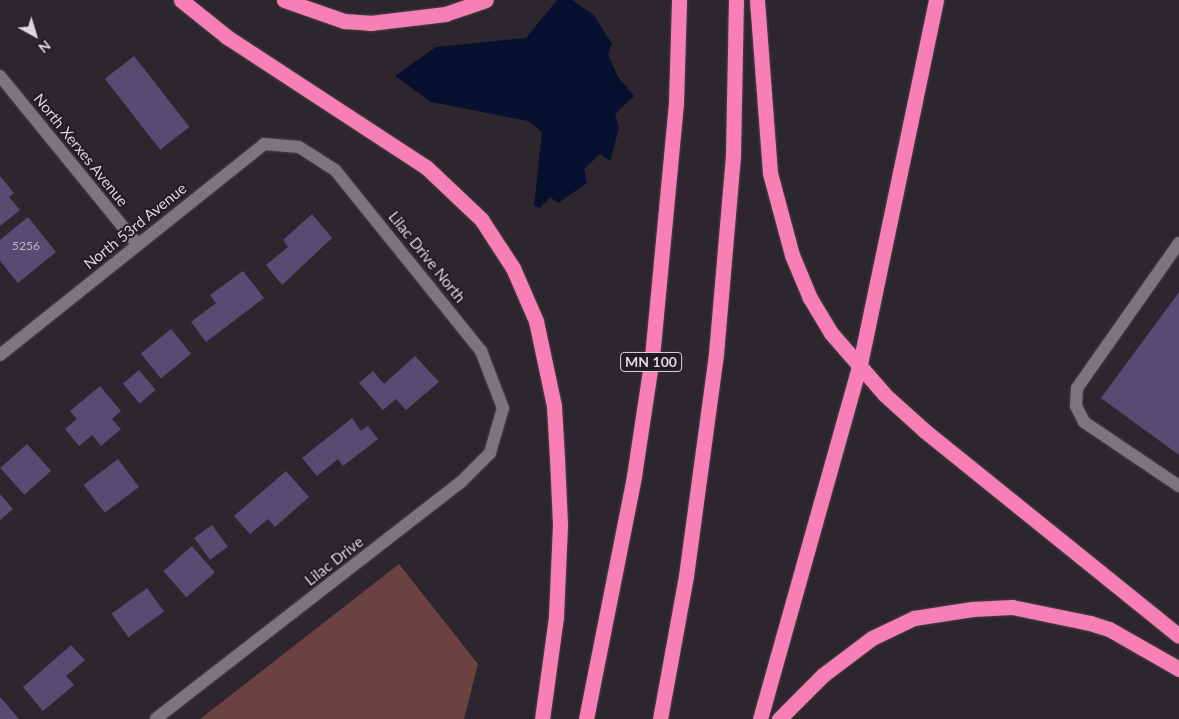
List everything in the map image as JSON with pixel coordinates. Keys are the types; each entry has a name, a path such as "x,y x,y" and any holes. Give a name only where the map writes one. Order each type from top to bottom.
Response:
{"highway":[{"path":"181,0 227,37 426,167 481,219 513,268 536,321 554,406 558,458 560,525 556,617 542,719"},
{"path":"284,0 344,21 370,23 446,14 486,0"},
{"name":"MN 100","path":"586,719 634,476 652,358 676,104 679,0"},
{"path":"660,719 686,576 716,354 732,155 736,0"},
{"path":"757,0 770,173 792,255 810,298 831,333 860,364 885,395 925,431 1179,636"},
{"path":"760,719 860,364 904,168 936,0"},
{"path":"779,719 823,675 872,638 914,618 972,609 1012,608 1090,623 1109,629 1179,669"}],"street":[{"name":"North Xerxes Avenue","path":"0,76 137,244"},
{"name":"North 53rd Avenue","path":"0,355 264,144 299,147"},
{"name":"Lilac Drive North","path":"299,147 335,170 481,351 503,408"},
{"path":"1179,242 1077,388 1076,406 1084,422 1179,486"},
{"name":"Lilac Drive","path":"156,719 462,482 490,453 503,408"}],"shaded area":[{"path":"399,564 478,664 464,719 200,719"}],"water":[{"path":"557,0 572,0 594,15 612,44 608,54 618,77 634,96 615,114 619,128 610,161 600,154 584,169 587,183 558,203 550,197 540,208 534,206 542,132 528,121 431,102 395,76 436,47 526,38"}],"building":[{"path":"134,56 189,127 160,150 105,79"},
{"path":"0,176 14,193 9,197 20,210 0,226"},
{"path":"312,214 332,238 282,285 266,265 288,247 283,240"},
{"path":"28,217 56,252 18,283 0,261 0,240"},
{"path":"243,271 264,298 206,342 191,322 216,303 210,295"},
{"path":"1179,292 1179,455 1101,398"},
{"path":"171,329 191,354 161,378 141,354"},
{"path":"415,356 439,382 406,410 396,399 383,410 359,383 373,371 384,384"},
{"path":"139,370 156,390 140,403 123,383"},
{"path":"100,386 121,411 112,419 121,429 101,446 92,435 79,446 65,429 77,419 70,411"},
{"path":"352,418 361,431 368,426 378,439 343,466 338,459 317,476 302,458"},
{"path":"27,444 51,471 24,495 0,468"},
{"path":"118,459 139,487 105,513 84,485"},
{"path":"286,471 309,497 275,527 268,519 250,534 234,516"},
{"path":"0,494 13,509 0,520"},
{"path":"212,525 228,547 210,560 194,538"},
{"path":"192,546 215,572 186,597 163,571"},
{"path":"147,588 164,611 128,637 111,614"},
{"path":"71,645 85,660 66,676 74,685 43,711 23,687"},
{"path":"0,697 19,719 0,719"}]}
